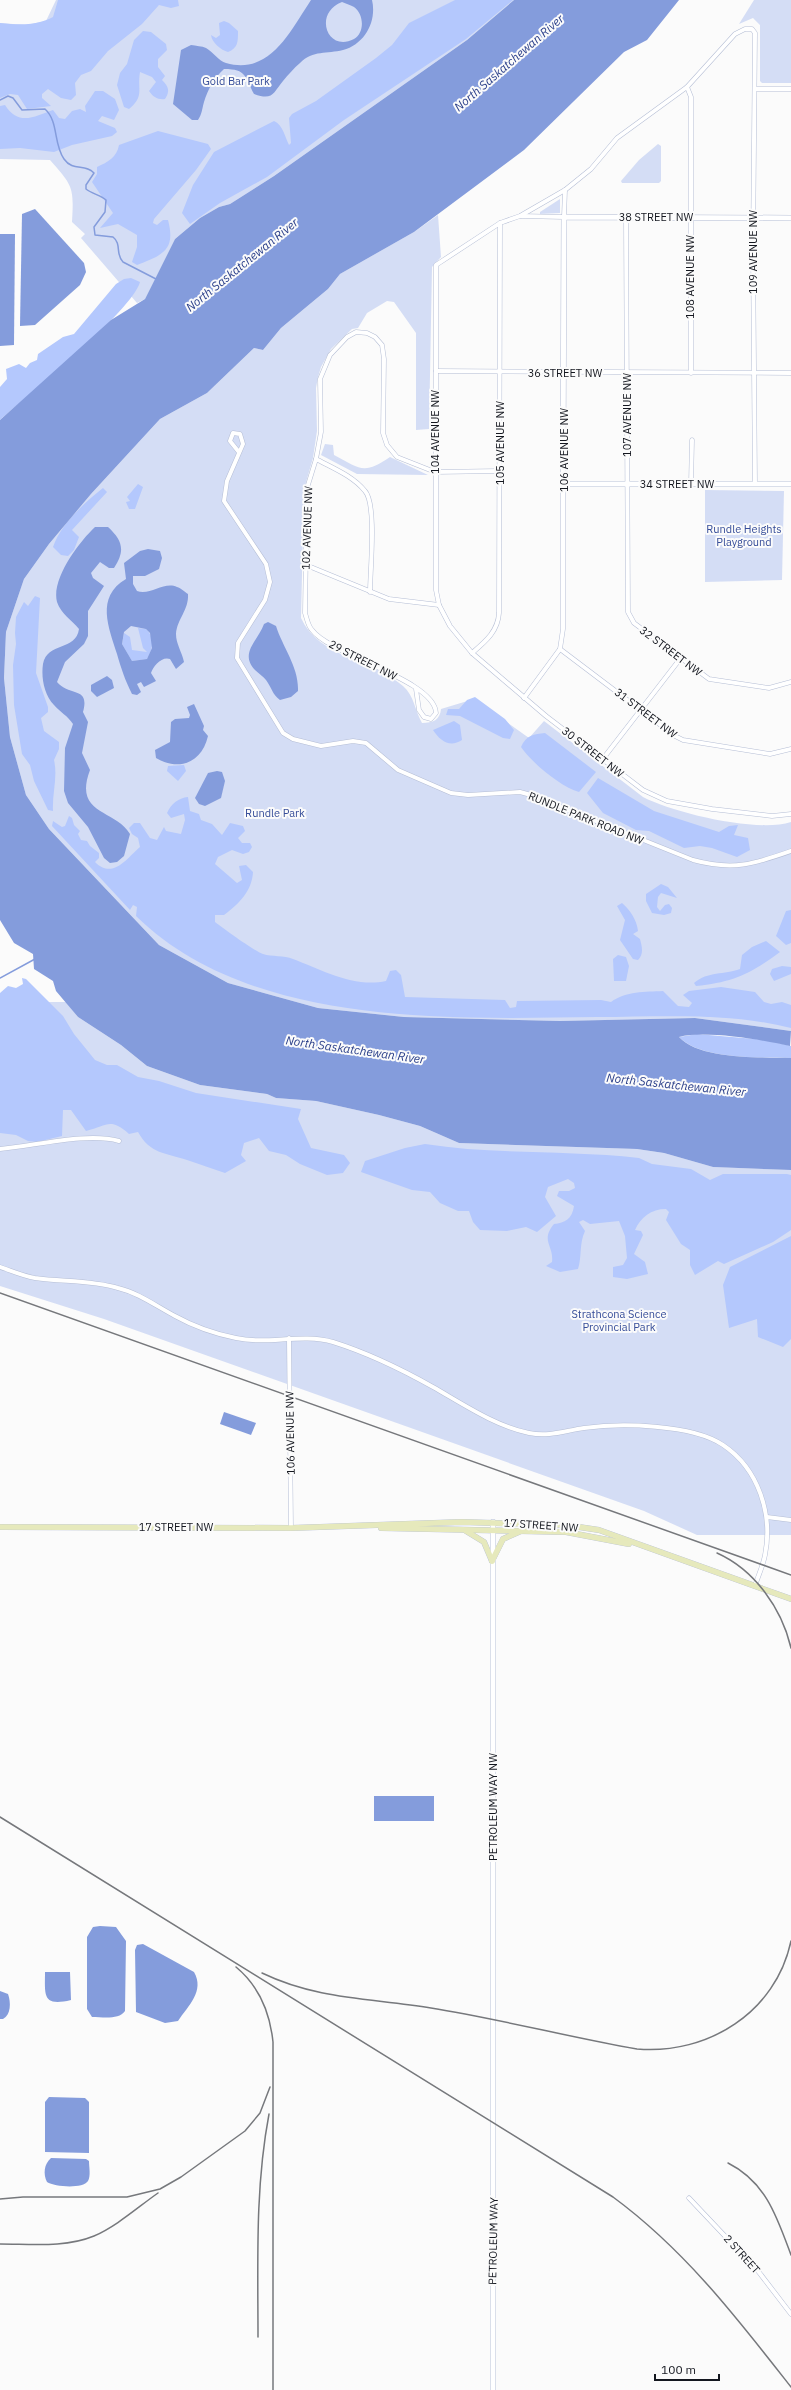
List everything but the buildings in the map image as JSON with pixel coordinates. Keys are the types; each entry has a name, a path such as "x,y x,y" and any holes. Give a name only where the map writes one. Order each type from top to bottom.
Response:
{"main road":[{"name":"17 STREET NW","path":"0,1527 291,1528 493,1522 566,1524 599,1530 791,1599"},
{"name":"17 STREET NW","path":"351,1527 566,1532 598,1537 654,1550"},
{"path":"464,1530 484,1542 492,1561"},
{"path":"492,1561 503,1539 524,1530"}],"street":[{"name":"109 AVENUE NW","path":"686,87 735,34 745,29 752,29 755,33 753,218 755,484"},
{"path":"500,222 520,216 565,190 590,169 627,130 686,87"},
{"name":"108 AVENUE NW","path":"686,87 691,97 691,373"},
{"path":"755,89 791,89"},
{"name":"106 AVENUE NW","path":"524,698 560,649 564,629 563,484 565,190"},
{"name":"38 STREET NW","path":"520,216 791,218"},
{"name":"107 AVENUE NW","path":"626,217 628,612"},
{"name":"104 AVENUE NW","path":"439,605 436,579 435,472 436,265 500,222"},
{"name":"105 AVENUE NW","path":"472,653 489,638 499,619 500,222"},
{"name":"102 AVENUE NW","path":"311,630 305,613 307,488 316,459 321,432 320,388 323,370 330,355 347,336 356,332 367,333 375,337 382,345 384,359 384,439 392,453 403,460 435,472"},
{"name":"36 STREET NW","path":"436,371 564,373 791,373"},
{"path":"691,484 692,440"},
{"name":"RUNDLE PARK ROAD NW","path":"238,451 224,491 224,502 266,564 270,586 265,600 238,643 237,658 283,733 293,739 321,746 360,740 372,746 398,770 443,791 468,795 513,792 531,795 693,860 725,866 753,864 791,851"},
{"path":"316,459 355,481 368,495 372,510 370,592"},
{"path":"435,472 500,471"},
{"name":"34 STREET NW","path":"563,484 791,484"},
{"path":"306,564 370,592 398,601 439,605"},
{"name":"30 STREET NW","path":"439,605 456,634 472,653 524,698 602,760 643,790 666,801 759,815 791,814"},
{"name":"32 STREET NW","path":"628,612 634,623 702,675 717,681 769,688 791,682"},
{"name":"29 STREET NW","path":"311,630 323,640 394,674 416,689 436,707 436,713 431,719 424,717 419,710 416,689"},
{"name":"31 STREET NW","path":"560,649 675,736 683,740 770,754 790,750"},
{"path":"602,760 680,659"},
{"path":"790,750 791,755"},
{"path":"0,1149 100,1138 119,1142"},
{"path":"0,1267 34,1278 96,1283 119,1288 140,1296 185,1321 236,1338 305,1338 331,1342 371,1356 478,1412 528,1432 550,1435 584,1428 618,1426 686,1430 702,1434 724,1446 740,1460 762,1498 767,1517 766,1553 755,1586"},
{"name":"106 AVENUE NW","path":"289,1338 291,1528"},
{"path":"767,1517 791,1520"},
{"name":"PETROLEUM WAY NW","path":"493,1522 494,2091"},
{"name":"PETROLEUM WAY","path":"493,2390 494,2091"},
{"name":"2 STREET","path":"689,2198 758,2271 791,2314"}],"green space":[{"name":"Gold Bar Park","path":"56,0 514,0 467,40 274,176 230,204 219,207 200,218 175,239 145,299 137,303 81,238 85,234 72,222 73,201 68,182 50,160 0,159 0,23 26,25 46,21"},
{"path":"754,0 791,0 791,83 762,83 760,81 760,25 753,18 739,24"},
{"path":"658,144 661,146 661,181 659,183 622,183 621,181 639,160"},
{"path":"560,199 560,213 540,214 540,212"},
{"name":"Rundle Park","path":"438,215 441,257 432,267 429,429 416,430 416,333 394,302 387,301 367,313 358,328 352,329 331,349 321,367 316,388 317,431 313,458 304,489 301,618 309,631 320,642 347,657 377,670 403,686 410,694 422,723 435,720 439,716 441,709 474,699 529,738 544,721 643,797 657,803 694,815 737,823 776,825 791,822 791,1031 695,1018 560,1021 404,1017 318,1008 228,983 159,945 49,829 26,795 10,737 4,678 6,632 24,579 49,544 91,494 160,419 207,393 254,348 263,350 281,328 328,289 340,274 414,232"},
{"path":"325,444 333,445 334,455 356,467 368,468 381,463 390,457 428,475 357,474 321,455"},
{"name":"Rundle Heights Playground","path":"705,490 784,491 782,580 705,582"},
{"name":"Strathcona Science Provincial Park","path":"0,1002 66,1002 78,1017 121,1045 147,1066 200,1085 267,1094 276,1098 316,1101 379,1115 420,1126 459,1143 637,1149 664,1153 713,1167 791,1170 791,1535 697,1535 644,1511 104,1319 0,1286"}],"shaded area":[{"path":"58,0 178,0 179,6 171,8 159,5 142,24 108,51 91,71 81,75 75,83 76,95 71,100 61,98 48,89 42,94 42,98 51,106 27,109 18,95 10,94 0,98 0,23 27,24 47,20 53,17"},
{"path":"455,0 513,0 466,39 344,120 267,177 220,203 190,224 182,213 193,185 214,152 274,121 282,128 289,145 291,143 289,118 292,114 316,101 376,58 392,45 409,23"},
{"path":"224,21 229,23 238,31 237,44 234,49 228,52 217,46 211,35 216,38 220,35 219,23"},
{"path":"143,31 151,32 166,44 167,50 158,59 158,67 165,76 162,80 167,87 168,94 165,99 160,99 154,96 149,91 156,82 152,77 140,72 139,96 129,109 124,107 117,85 120,73 127,64 134,40"},
{"path":"95,91 103,91 115,99 119,110 114,120 102,116 98,121 115,128 117,132 112,136 72,145 54,152 20,148 0,149 0,106 5,105 10,112 22,118 34,117 53,110 59,118 65,119 72,111 80,109 86,112 85,106"},
{"path":"158,131 208,144 211,149 196,170 154,219 153,223 157,225 163,220 168,220 170,230 169,245 154,258 137,265 132,262 137,247 137,235 118,224 100,228 113,213 92,182 97,174 97,167 114,156 119,145"},
{"path":"131,278 140,282 133,295 119,312 78,352 0,420 0,387 7,379 6,369 19,364 26,368 30,363 37,360 38,354 63,337 74,334 116,284 124,279"},
{"path":"138,484 143,487 135,509 129,509 126,502 130,501 127,497"},
{"path":"103,488 107,492 72,530 79,537 74,550 68,556 61,555 53,547 67,522 88,500"},
{"path":"35,596 40,598 36,673 48,707 48,712 41,718 44,731 59,742 59,749 54,760 55,779 53,811 48,810 34,781 30,765 22,754 14,705 13,665 16,644 16,617 24,602 28,606"},
{"path":"138,628 146,629 149,632 152,640 152,648 147,659 132,661 122,644 124,633 130,637 132,650 147,652 143,648"},
{"path":"475,697 505,719 514,730 510,739 503,738 460,716 446,715 448,709 459,709 467,700"},
{"path":"454,721 460,725 462,740 458,742 446,742 442,740 433,730"},
{"path":"545,733 596,772 579,792 564,785 547,774 521,747 525,740 531,736"},
{"path":"184,765 186,771 178,781 167,771 168,766"},
{"path":"598,778 654,811 719,832 729,826 738,825 734,835 748,838 750,850 737,857 712,848 700,846 684,848 649,831 636,830 603,813 587,793"},
{"path":"188,797 190,811 199,814 201,820 212,824 222,835 230,823 243,826 245,831 238,838 242,843 250,843 252,847 249,852 243,854 232,850 218,857 215,864 237,883 242,880 239,866 246,865 253,872 252,879 240,902 224,915 215,915 215,922 263,954 282,956 338,977 362,982 374,983 386,981 390,971 396,970 401,975 405,997 505,1000 510,1008 516,1007 517,1001 601,1000 611,1002 617,998 629,994 663,991 678,1006 689,1007 692,1003 683,995 689,991 721,987 755,992 764,1002 771,1004 782,1002 791,1005 791,1028 767,1023 719,1017 694,1016 478,1018 416,1015 353,1009 292,997 235,979 182,952 136,916 137,907 133,905 130,910 52,826 53,821 62,827 65,826 69,816 72,818 74,825 80,831 78,834 81,840 87,841 90,846 99,853 99,858 95,862 108,869 114,868 125,861 140,847 138,838 132,834 129,828 134,823 140,823 150,838 157,840 164,827 166,831 181,834 185,820 184,814 171,818 167,813 175,802"},
{"path":"661,884 668,887 677,898 661,893 658,897 657,907 660,911 665,905 669,904 672,908 671,913 664,915 652,913 646,901 646,894"},
{"path":"622,903 633,916 636,923 638,931 633,934 640,939 642,950 638,960 633,959 620,940 625,920 617,906"},
{"path":"791,910 791,943 786,945 776,936 786,911"},
{"path":"766,941 780,952 759,966 741,976 721,982 696,986 694,983 699,979 710,975 740,969 742,955 752,947"},
{"path":"618,955 626,957 629,966 626,981 614,981 613,959"},
{"path":"782,966 791,967 791,974 774,981 770,974 772,969"},
{"path":"22,978 26,979 63,1016 74,1034 95,1060 107,1065 117,1065 138,1077 159,1081 196,1093 301,1109 298,1119 311,1148 344,1155 350,1163 343,1173 327,1175 300,1164 286,1155 269,1151 259,1138 244,1143 241,1155 246,1161 225,1173 159,1152 148,1145 138,1132 129,1134 113,1124 104,1125 86,1131 71,1110 63,1110 62,1136 37,1142 28,1141 16,1135 0,1133 0,993 8,986 16,988 23,984"},
{"path":"697,1034 766,1040 791,1046 791,1058 732,1056 716,1053 701,1050 679,1037"},
{"path":"425,1144 478,1150 585,1154 639,1158 652,1164 691,1169 710,1180 723,1174 787,1174 791,1175 791,1230 773,1242 724,1264 718,1261 695,1275 690,1265 690,1250 681,1244 666,1220 669,1212 666,1209 656,1210 643,1218 635,1230 641,1231 643,1235 634,1254 645,1262 648,1274 627,1279 613,1277 613,1267 623,1265 627,1258 625,1236 619,1221 590,1224 583,1220 579,1222 585,1231 578,1269 560,1272 546,1266 552,1262 548,1235 554,1224 567,1220 572,1214 574,1206 557,1196 559,1191 569,1191 575,1188 574,1183 568,1179 548,1187 545,1197 556,1216 537,1232 526,1227 507,1231 480,1230 473,1222 469,1211 458,1211 440,1203 430,1192 412,1190 361,1172 365,1161 405,1148"},
{"path":"791,1236 791,1339 783,1347 758,1337 757,1319 729,1328 723,1285 730,1267"}],"water":[{"path":"311,0 372,0 373,16 368,31 358,43 351,47 343,50 315,54 305,59 291,72 272,95 265,97 254,94 247,79 241,72 232,69 224,69 209,88 198,120 192,120 173,104 181,50 191,45 201,46 226,63 241,65 255,63 267,57 278,48","holes":["342,2 353,6 357,10 360,14 362,23 358,36 345,42 337,41 331,36 327,30 326,22 328,14 333,7"]},
{"name":"North Saskatchewan River","path":"514,0 679,0 647,40 624,52 524,150 414,232 340,274 328,289 281,328 263,350 254,348 207,393 160,419 91,494 49,544 24,579 6,632 4,678 10,737 26,795 49,829 159,945 228,983 318,1008 404,1017 560,1021 695,1018 791,1031 790,1046 718,1035 690,1035 679,1037 701,1050 732,1056 791,1058 791,1170 713,1167 664,1153 637,1149 459,1143 420,1126 379,1115 316,1101 276,1098 267,1094 200,1085 147,1066 121,1045 78,1017 56,991 53,981 34,969 33,954 14,943 0,920 0,420 111,320 145,299 175,239 200,218 219,207 230,204 274,176 467,40"},
{"path":"35,209 84,263 86,272 80,285 35,325 20,326 22,214"},
{"path":"0,234 15,234 14,345 0,346"},
{"path":"95,527 108,527 117,536 121,546 120,556 114,568 109,568 100,562 91,573 93,578 104,586 88,611 88,636 84,644 65,662 57,682 62,687 78,693 84,698 83,712 88,722 82,753 90,770 86,785 87,795 91,803 98,810 123,826 130,834 124,856 117,862 110,863 104,858 88,827 68,803 64,791 65,748 73,724 51,701 44,686 42,674 43,664 50,652 73,641 77,636 79,629 61,610 57,602 56,593 62,572 74,551"},
{"path":"148,549 160,551 162,558 159,569 145,576 133,576 133,584 137,591 147,592 162,587 172,586 180,588 188,594 188,600 178,624 176,634 184,662 176,669 170,659 167,658 161,660 154,667 151,673 156,681 144,687 141,682 137,684 141,692 137,695 132,694 123,674 108,624 107,604 110,595 116,586 126,579 124,563 140,551","holes":["131,626 146,629 150,633 152,648 147,659 132,661 122,644 124,632"]},
{"path":"268,622 276,626 298,682 298,691 291,697 280,700 265,679 255,670 249,658 251,647 264,624"},
{"path":"107,676 112,680 114,688 97,697 91,691 91,685"},
{"path":"194,704 204,726 203,730 208,736 201,752 189,762 181,764 173,764 156,758 155,750 170,742 171,722 175,719 189,718 190,715 187,707"},
{"path":"217,771 222,772 225,781 221,798 205,806 199,804 195,798 208,773"},
{"path":"224,1412 256,1423 251,1435 220,1424"},
{"path":"374,1796 434,1796 434,1821 374,1821"},
{"path":"93,1927 116,1927 126,1941 125,2011 119,2016 115,2017 92,2017 87,2009 87,1937"},
{"path":"143,1944 194,1972 198,1986 194,1998 178,2021 165,2023 136,2012 135,1950 137,1945"},
{"path":"45,1972 70,1972 71,2000 55,2002 47,1997"},
{"path":"0,1991 8,1994 10,2001 8,2015 3,2019 0,2019"},
{"path":"49,2097 85,2098 89,2102 89,2153 45,2152 45,2102"},
{"path":"51,2158 86,2159 89,2161 90,2174 88,2181 85,2184 75,2186 56,2185 47,2182 45,2169"}],"waterway":[{"path":"0,100 8,96 13,98 22,110 45,109 52,120 58,146 64,159 75,167 87,168 94,173 86,185 86,189 106,200 105,212 94,227 95,235 113,237 116,240 119,256 123,262 156,279"},
{"path":"0,978 35,959"}],"railway":[{"path":"0,1293 791,1575"},
{"path":"717,1553 731,1560 755,1580 765,1592 781,1619 791,1648"},
{"path":"0,1817 613,2197 664,2239 687,2262 751,2336 791,2387"},
{"path":"262,1973 283,1982 345,1997 457,2012 637,2049 663,2049 689,2045 713,2036 735,2024 754,2008 771,1989 783,1966 791,1941"},
{"path":"236,1967 251,1983 262,2001 269,2021 273,2042 273,2390"},
{"path":"0,2199 23,2197 127,2197 160,2189 181,2177 245,2131 260,2113 270,2087"},
{"path":"258,2337 259,2197 261,2170 269,2114"},
{"path":"728,2163 741,2171 761,2190 775,2214 791,2255"},
{"path":"0,2244 60,2244 83,2240 111,2227 158,2193"}]}
